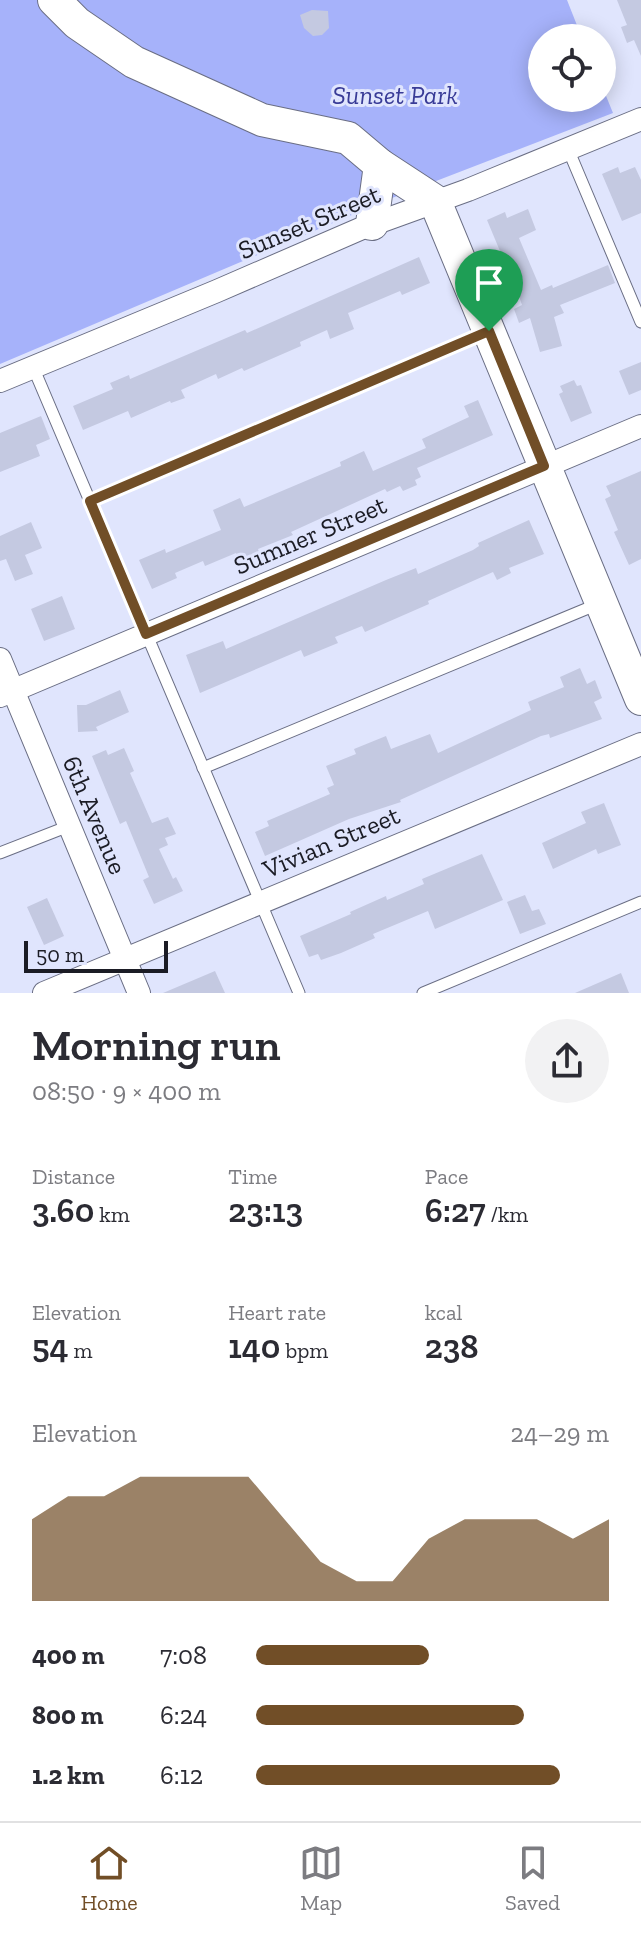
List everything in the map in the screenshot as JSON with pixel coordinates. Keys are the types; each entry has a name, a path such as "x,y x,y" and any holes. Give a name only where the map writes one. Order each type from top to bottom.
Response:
{"street":[{"path":"54,0 77,23 134,62 262,120 348,138 380,165 435,201 641,699"},
{"name":"Sunset Street","path":"0,381 390,202 435,201 641,119"},
{"path":"380,165 390,202"},
{"name":"Sumner Street","path":"6,693 641,426"},
{"name":"6th Avenue","path":"0,659 6,693 69,826 139,993"},
{"name":"Vivian Street","path":"44,993 641,744"}],"lane":[{"path":"568,149 641,322"},
{"path":"90,501 489,331"},
{"path":"33,367 299,993"},
{"path":"203,768 601,603"},
{"path":"0,853 69,826"},
{"path":"423,993 641,902"}],"green space":[{"name":"Sunset Park","path":"0,0 567,0 576,24 528,24 528,112 613,113 392,198 0,364"}],"building":[{"path":"617,0 641,0 641,56 634,40 627,43 621,27 627,25"},
{"path":"312,10 328,11 329,28 322,35 313,36 304,28 300,15"},
{"path":"618,167 620,173 635,167 641,180 641,213 622,221 602,174"},
{"path":"528,209 536,230 519,238 541,290 608,265 615,283 560,305 564,313 554,317 562,346 540,352 530,318 519,323 514,309 522,305 487,220 505,212 507,218"},
{"path":"419,257 430,283 402,295 400,291 348,313 354,329 330,339 327,330 300,342 301,346 244,371 242,368 218,379 216,374 181,390 185,398 131,418 128,411 83,430 73,406 113,389 110,383 129,375 130,379 245,330 247,333"},
{"path":"641,362 641,390 629,395 619,371"},
{"path":"574,380 577,386 581,385 592,413 571,422 559,394 563,392 560,386"},
{"path":"478,400 493,435 417,468 421,477 415,480 417,485 403,491 400,486 387,492 385,489 291,532 293,535 258,549 259,552 243,559 241,554 236,553 205,566 203,561 175,573 177,578 152,589 139,560 165,549 166,553 221,530 213,510 240,498 244,507 341,466 340,462 364,451 373,471 426,448 422,439 469,417 464,406"},
{"path":"41,416 50,439 36,445 40,456 0,472 0,433"},
{"path":"641,471 641,559 629,565 614,532 618,530 605,499 611,496 606,486"},
{"path":"529,520 544,554 509,568 511,573 497,580 493,572 365,632 362,626 335,637 338,643 304,657 301,650 200,693 186,655 223,641 226,649 416,568 418,574 473,550 479,546 478,543"},
{"path":"31,522 42,548 25,555 33,574 15,581 6,559 0,561 0,536"},
{"path":"62,596 75,629 44,641 31,609"},
{"path":"580,668 587,684 595,680 602,698 594,702 602,719 550,738 549,734 541,736 401,802 349,819 265,856 255,832 269,826 267,821 330,794 327,788 334,785 326,766 356,754 354,749 386,736 391,749 430,734 438,753 531,710 528,702 564,687 560,677"},
{"path":"120,690 129,712 96,727 98,731 78,732 77,705 86,705"},
{"path":"124,748 134,771 130,773 152,823 168,817 176,834 165,838 168,845 159,849 173,879 176,877 183,891 154,904 143,880 149,877 126,821 120,824 92,756 106,750 108,755"},
{"path":"604,803 621,845 598,854 596,849 553,869 542,843 586,823 581,812"},
{"path":"482,854 503,900 435,929 428,911 373,934 375,938 341,953 321,960 318,954 309,957 300,936 386,896 387,900 424,884 422,879"},
{"path":"525,895 532,911 539,909 546,924 520,934 507,902"},
{"path":"47,898 64,936 44,945 27,907"},
{"path":"215,971 225,993 163,993"},
{"path":"621,973 629,993 575,993"}],"route":[{"path":"489,331 544,466 146,634 90,501 489,331"}]}
